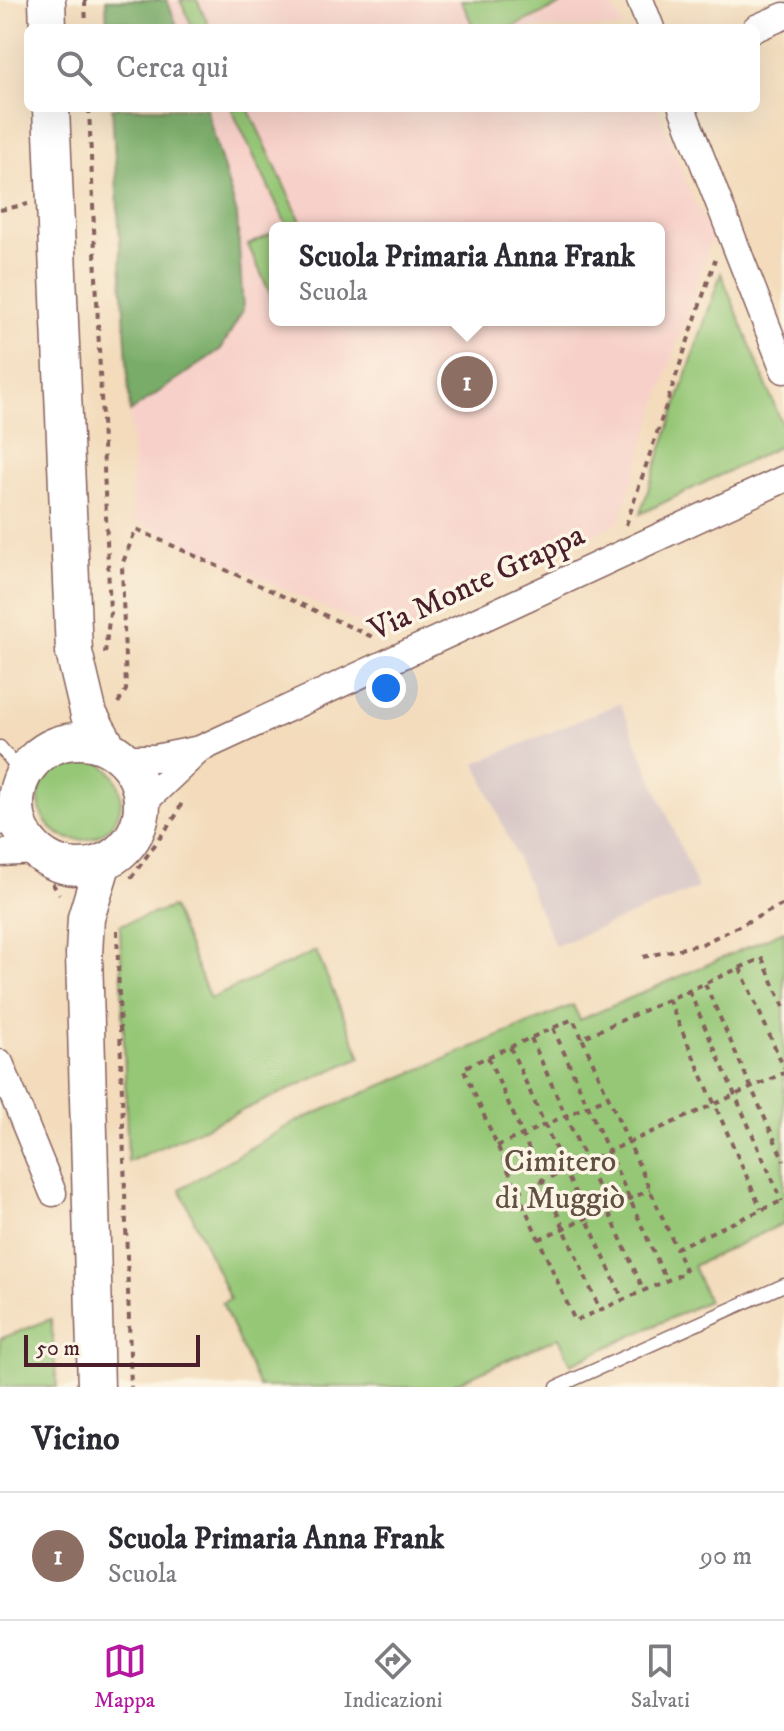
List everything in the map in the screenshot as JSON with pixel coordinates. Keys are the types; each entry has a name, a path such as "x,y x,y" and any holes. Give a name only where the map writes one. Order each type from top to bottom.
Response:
{"main road":[{"path":"47,0 48,24"},
{"path":"51,112 88,658 88,712 115,753 133,771 140,787 142,804 139,822 131,839 119,853 113,876 86,918 84,954 96,1387"},
{"path":"84,954 78,918 47,857 24,835 17,815 21,785 60,717 88,658"},
{"path":"21,785 60,744 93,742 115,753"},
{"path":"47,857 113,876"}],"street":[{"path":"640,0 649,24"},
{"path":"760,26 784,16"},
{"path":"684,112 784,370"},
{"name":"Via Monte Grappa","path":"115,753 155,758 200,749 784,479"},
{"name":"Via Monte Grappa","path":"142,804 200,749"},
{"path":"0,853 47,857"},
{"path":"0,1063 53,1193"}],"lane":[{"path":"0,747 21,785"},
{"path":"557,1387 784,1285"}],"path":[{"path":"85,0 86,24"},
{"path":"88,658 109,630 110,612 89,112"},
{"path":"625,530 727,224"},
{"path":"105,709 119,702 126,690 122,565 136,529 388,644"},
{"path":"113,876 177,814 182,803 182,791"},
{"path":"643,957 702,944 784,904"},
{"path":"117,928 131,1387"},
{"path":"582,1038 762,958 783,1004"},
{"path":"518,1192 784,1071 740,968"},
{"path":"705,983 784,1161"},
{"path":"676,1248 783,1200 688,991"},
{"path":"668,999 762,1210"},
{"path":"573,1019 582,1038 686,1272 575,1321 463,1068 573,1019"},
{"path":"553,1028 666,1280"},
{"path":"531,1038 644,1291"},
{"path":"510,1047 623,1300"},
{"path":"488,1057 600,1310"},
{"path":"497,1146 608,1097"},
{"path":"539,1239 650,1190"}],"shaded area":[{"path":"106,0 610,0 621,24 107,24"},
{"path":"112,112 659,112 691,194 712,236 619,522 391,638 132,519 132,445"},
{"path":"620,703 698,888 555,946 476,763"}],"green space":[{"path":"106,0 167,0 176,24 107,24"},
{"path":"180,0 197,0 208,24 191,24"},
{"path":"461,0 571,0 519,24 472,24"},
{"path":"112,112 207,112 237,215 243,310 221,349 130,412"},
{"path":"233,112 250,112 301,222 285,222"},
{"path":"269,235 269,291 248,245"},
{"path":"721,273 784,429 784,444 640,514"},
{"path":"80,758 96,761 109,770 118,783 121,799 118,815 109,828 96,837 80,840 64,837 51,828 42,815 39,799 42,783 51,770 64,761"},
{"path":"172,907 210,999 316,951 361,1057 128,1162 120,925"},
{"name":"Cimitero di Muggiò","path":"784,931 784,1223 693,1266 708,1301 571,1364 559,1337 447,1387 259,1387 222,1303 230,1299 180,1189 293,1123 573,1005 580,1020"},
{"path":"51,1319 57,1387 0,1387 0,1339"}],"place":[{"name":"Scuola Primaria Anna Frank","path":"467,382"}]}
